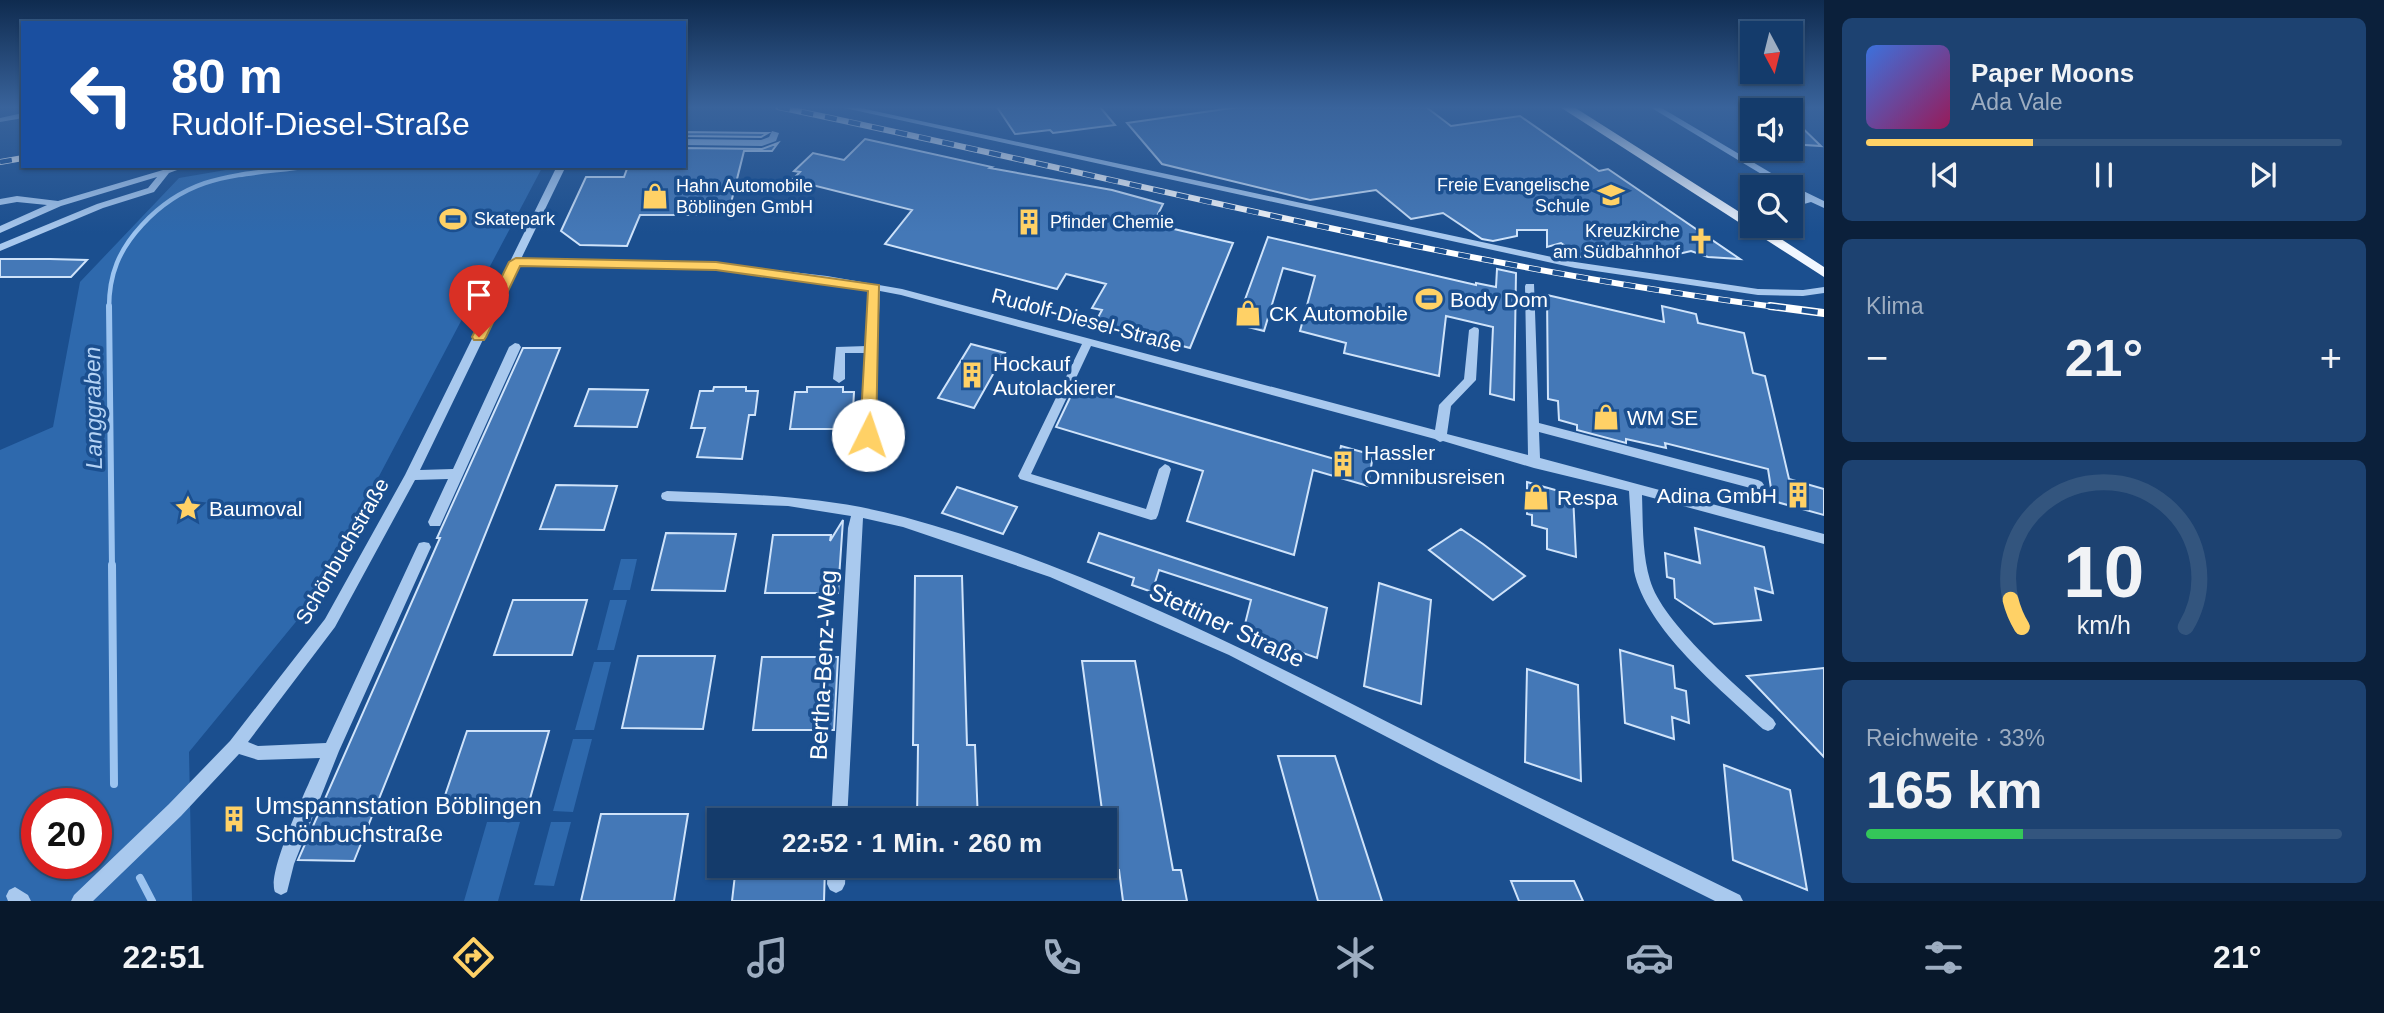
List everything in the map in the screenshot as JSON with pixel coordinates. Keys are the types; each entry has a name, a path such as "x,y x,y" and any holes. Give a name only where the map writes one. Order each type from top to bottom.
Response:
{"main road":[{"path":"1635,149 1740,213"},
{"path":"1770,238 1824,273"}],"street":[{"path":"1042,149 1575,265 1758,292 1803,293 1824,290"},
{"path":"1724,149 1767,175"},
{"path":"0,230 58,204 173,168"},
{"name":"Schönbuchstraße","path":"80,901 175,810 236,746 330,623 411,475 561,168"},
{"path":"0,248 100,206 151,190 168,169"},
{"path":"1803,195 1824,205"},
{"path":"0,202 17,199 58,204"},
{"path":"1803,201 1811,199"},
{"name":"Rudolf-Diesel-Straße","path":"516,262 716,266 875,288 1088,342 1824,539"},
{"path":"1530,286 1534,463"},
{"path":"868,435 875,288"},
{"path":"1440,438 1446,405 1470,380 1474,330"},
{"path":"1088,342 1024,476 1151,515 1166,469"},
{"path":"435,522 515,347"},
{"path":"839,379 840,350 873,349"},
{"path":"1533,426 1758,485"},
{"path":"411,475 455,474"},
{"path":"1635,490 1643,584 1658,612 1703,662 1768,724"},
{"name":"Stettiner Straße","path":"667,496 788,501 858,512 904,522 1055,573 1234,651 1445,760 1734,901"},
{"name":"Bertha-Benz-Weg","path":"840,808 858,512"},
{"path":"281,886 285,864 331,750 424,547"},
{"path":"236,746 258,753 331,750"}],"shaded area":[{"path":"237,168 542,168 313,601 189,752 192,901 0,901 0,450 53,427 80,282 179,178"},
{"path":"621,559 637,559 630,590 613,590"},
{"path":"610,600 627,600 614,650 597,650"},
{"path":"594,662 611,662 594,730 575,730"},
{"path":"573,739 592,739 573,812 553,811"},
{"path":"487,822 520,822 498,901 464,901"},
{"path":"551,822 571,822 554,886 534,885"}],"building":[{"name":"Hahn Automobile Böblingen GmbH","path":"686,149 773,149 744,151 728,215 640,215 627,246 580,245 561,231 586,177 624,177 627,168 686,168"},
{"name":"Pfinder Chemie","path":"855,149 911,149 992,167 990,168 1112,190 1163,204 1153,224 1233,243 1190,348 1095,323 1102,310 1092,308 1106,284 1066,274 1057,289 885,244 912,210 792,180 800,172 794,171 813,153 844,160"},
{"path":"1149,149 1567,149 1599,171 1608,169 1740,259 1708,257 1691,251 1653,260 1632,245 1581,257 1561,243 1547,247 1547,230 1517,230 1517,236 1493,241 1482,239 1443,213 1411,219 1376,190 1310,200 1162,164"},
{"path":"1268,237 1476,285 1496,287 1497,269 1516,273 1514,400 1490,394 1493,327 1446,316 1439,376 1344,353 1346,343 1300,331 1315,276 1283,268 1264,331 1236,324"},
{"path":"0,259 87,260 71,277 0,277"},
{"path":"1547,295 1664,322 1662,306 1696,314 1698,323 1744,333 1753,373 1765,376 1789,479 1824,489 1824,515 1773,501 1768,469 1665,443 1666,448 1626,439 1626,443 1577,430 1577,425 1559,420 1558,401 1548,399"},
{"name":"Hockauf Autolackierer","path":"971,344 1005,353 974,408 938,398"},
{"path":"523,348 560,348 354,861 298,860 440,538 437,538"},
{"path":"1076,385 1338,460 1341,446 1373,455 1368,486 1313,470 1294,555 1187,521 1203,471 1056,427"},
{"path":"714,387 746,387 746,391 758,391 755,415 749,415 742,459 697,457 705,428 691,428 700,391 713,391"},
{"path":"807,387 843,387 843,392 854,392 852,429 790,429 795,392 807,392"},
{"path":"589,389 648,390 637,427 575,426"},
{"path":"1527,482 1573,495 1576,557 1547,549 1547,529 1532,525 1532,515 1527,514"},
{"path":"556,485 617,486 604,530 540,529"},
{"path":"957,487 1017,507 1003,534 942,513"},
{"path":"843,520 838,593 765,593 773,535 831,535 830,541"},
{"path":"1695,528 1764,547 1773,593 1755,588 1761,620 1714,624 1675,598 1674,579 1667,577 1665,553 1700,563"},
{"path":"1461,529 1525,576 1493,600 1429,550"},
{"path":"666,533 736,534 725,591 652,590"},
{"path":"1099,533 1327,608 1317,658 1243,632 1251,600 1159,570 1152,592 1132,585 1134,578 1088,562"},
{"path":"915,576 962,576 967,745 975,745 977,808 917,808 918,745 913,745"},
{"path":"1379,583 1431,600 1421,704 1364,686"},
{"path":"513,600 587,600 572,655 494,655"},
{"path":"1620,650 1673,666 1675,688 1686,691 1689,723 1672,717 1674,739 1625,723"},
{"path":"638,656 715,656 703,729 622,728"},
{"path":"762,657 838,657 834,730 753,730"},
{"path":"1082,661 1135,661 1173,870 1181,870 1187,901 1123,901 1117,870 1117,808 1102,808"},
{"path":"1824,668 1824,757 1747,676"},
{"path":"1527,669 1578,685 1581,781 1525,762"},
{"path":"467,731 549,731 526,813 439,813"},
{"path":"1278,756 1335,756 1382,901 1318,901"},
{"path":"1724,765 1790,790 1807,890 1733,860"},
{"path":"601,814 688,814 674,901 581,901"},
{"path":"735,878 825,878 824,901 732,901"},
{"path":"1511,881 1574,881 1583,901 1519,901"}],"waterway":[{"name":"Langgraben","path":"109,308 113,273 121,253 134,234 161,207 180,194 219,179 294,168"},
{"name":"Langgraben","path":"109,308 112,567"},
{"name":"Langgraben","path":"112,565 114,784"},
{"name":"Langgraben","path":"140,878 152,901"}],"railway":[{"path":"971,149 1405,244 1657,290 1784,308"},
{"path":"0,162 21,158"},
{"path":"1770,306 1824,313"}],"place":[{"name":"Freie Evangelische Schule","path":"1611,195"},
{"name":"Hahn Automobile Böblingen GmbH","path":"655,196"},
{"name":"Skatepark","path":"453,219"},
{"name":"Pfinder Chemie","path":"1029,222"},
{"name":"Kreuzkirche am Südbahnhof","path":"1701,241"},
{"name":"Body Dom","path":"1429,299"},
{"name":"CK Automobile","path":"1248,313"},
{"name":"Hockauf Autolackierer","path":"972,375"},
{"name":"WM SE","path":"1606,417"},
{"name":"Hassler Omnibusreisen","path":"1343,464"},
{"name":"Adina GmbH","path":"1798,495"},
{"name":"Respa","path":"1536,497"},
{"name":"Baumoval","path":"188,508"},
{"name":"Umspannstation Böblingen Schönbuchstraße","path":"234,819"}],"route":[{"path":"479,337 516,262 716,266 827,279 875,288 868,435"}]}
